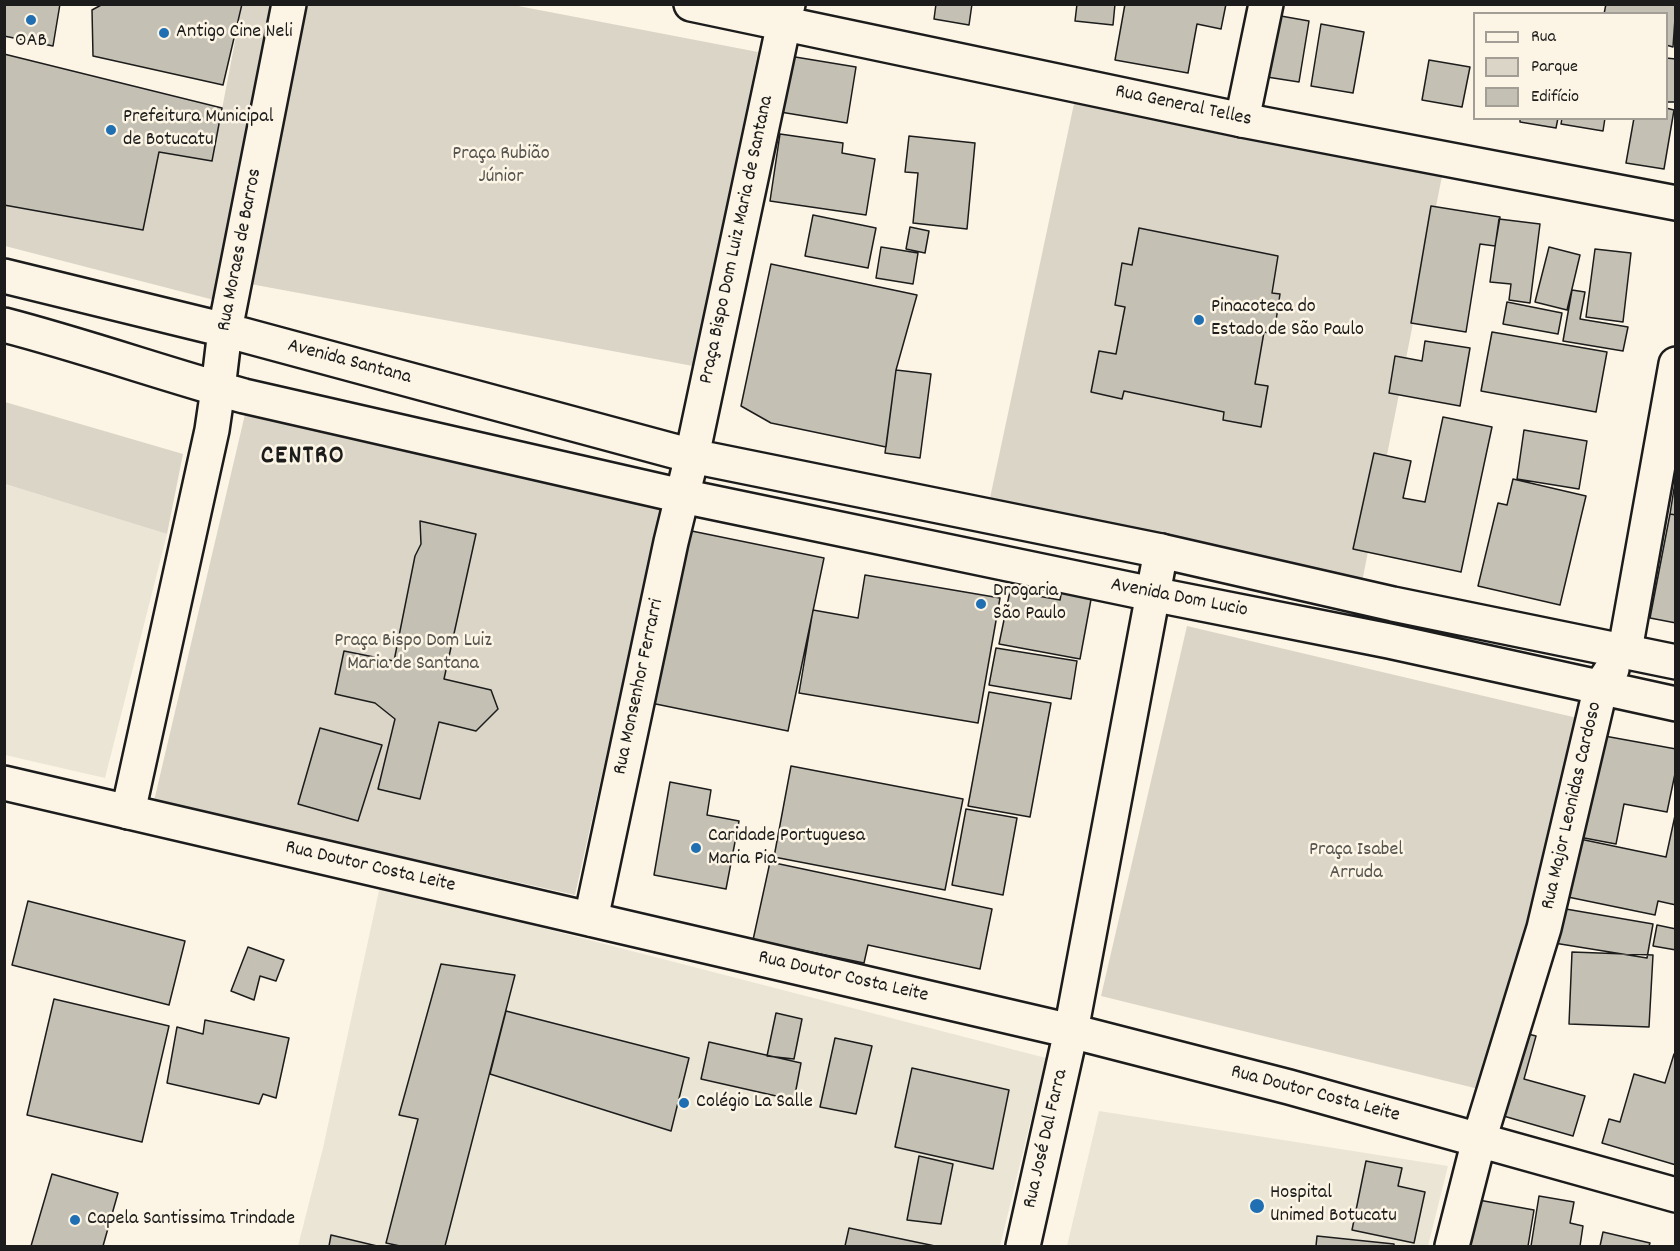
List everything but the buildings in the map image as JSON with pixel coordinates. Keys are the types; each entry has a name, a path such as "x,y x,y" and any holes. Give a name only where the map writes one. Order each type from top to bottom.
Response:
{"street":[{"name":"Rua Moraes de Barros","path":"218,389 225,330 289,4"},
{"name":"Rua General Telles","path":"692,4 787,14 1242,120 1676,204"},
{"path":"1242,120 1266,4"},
{"name":"Praça Bispo Dom Luiz Maria de Santana","path":"692,456 787,14"},
{"name":"Avenida Santana","path":"4,276 225,330 692,456"},
{"path":"4,325 218,389 682,495"},
{"name":"Rua Major Leonidas Cardoso","path":"1452,1246 1479,1140 1544,928 1601,686 1625,650 1676,364"},
{"path":"128,812 212,430 218,389"},
{"name":"Rua Monsenhor Ferrarri","path":"591,919 692,456"},
{"name":"Avenida Dom Lucio","path":"692,456 1161,551 1393,604 1676,662"},
{"name":"Avenida Dom Lucio","path":"682,495 1152,594 1389,641 1676,704"},
{"path":"1071,1031 1161,551"},
{"name":"Rua Doutor Costa Leite","path":"6,789 128,812 1071,1031 1289,1087 1676,1195"},
{"name":"Rua José Dal Farra","path":"1023,1246 1071,1031"}],"shaded area":[{"path":"5,484 167,534 105,778 5,755"},
{"name":"Colégio La Salle","path":"380,886 1046,1058 1000,1246 298,1246 323,1148"},
{"name":"Hospital Unimed Botucatu","path":"1099,1111 1448,1166 1428,1246 1067,1246"}],"green space":[{"path":"242,5 280,5 218,301 5,246 4,200 143,230 159,152 212,161"},
{"name":"Praça Rubião Júnior","path":"308,5 513,5 758,52 693,366 245,283"},
{"path":"1075,99 1442,176 1362,582 990,498"},
{"path":"5,402 183,454 167,534 5,484"},
{"name":"Praça Bispo Dom Luiz Maria de Santana","path":"246,410 662,507 575,895 154,801"},
{"name":"Praça Isabel Arruda","path":"1187,626 1590,721 1507,1096 1101,996"}],"place":[{"name":"OAB","path":"31,20"},
{"name":"Antigo Cine Neli","path":"164,33"},
{"name":"Prefeitura Municipal de Botucatu","path":"111,130"},
{"name":"Pinacoteca do Estado de São Paulo","path":"1199,320"},
{"name":"Drogaria São Paulo","path":"981,604"},
{"name":"Caridade Portuguesa Maria Pia","path":"696,848"},
{"name":"Colégio La Salle","path":"684,1103"},
{"name":"Hospital Unimed Botucatu","path":"1257,1206"},
{"name":"Capela Santissima Trindade","path":"75,1220"}],"district":[{"name":"CENTRO","path":"303,458"}]}
